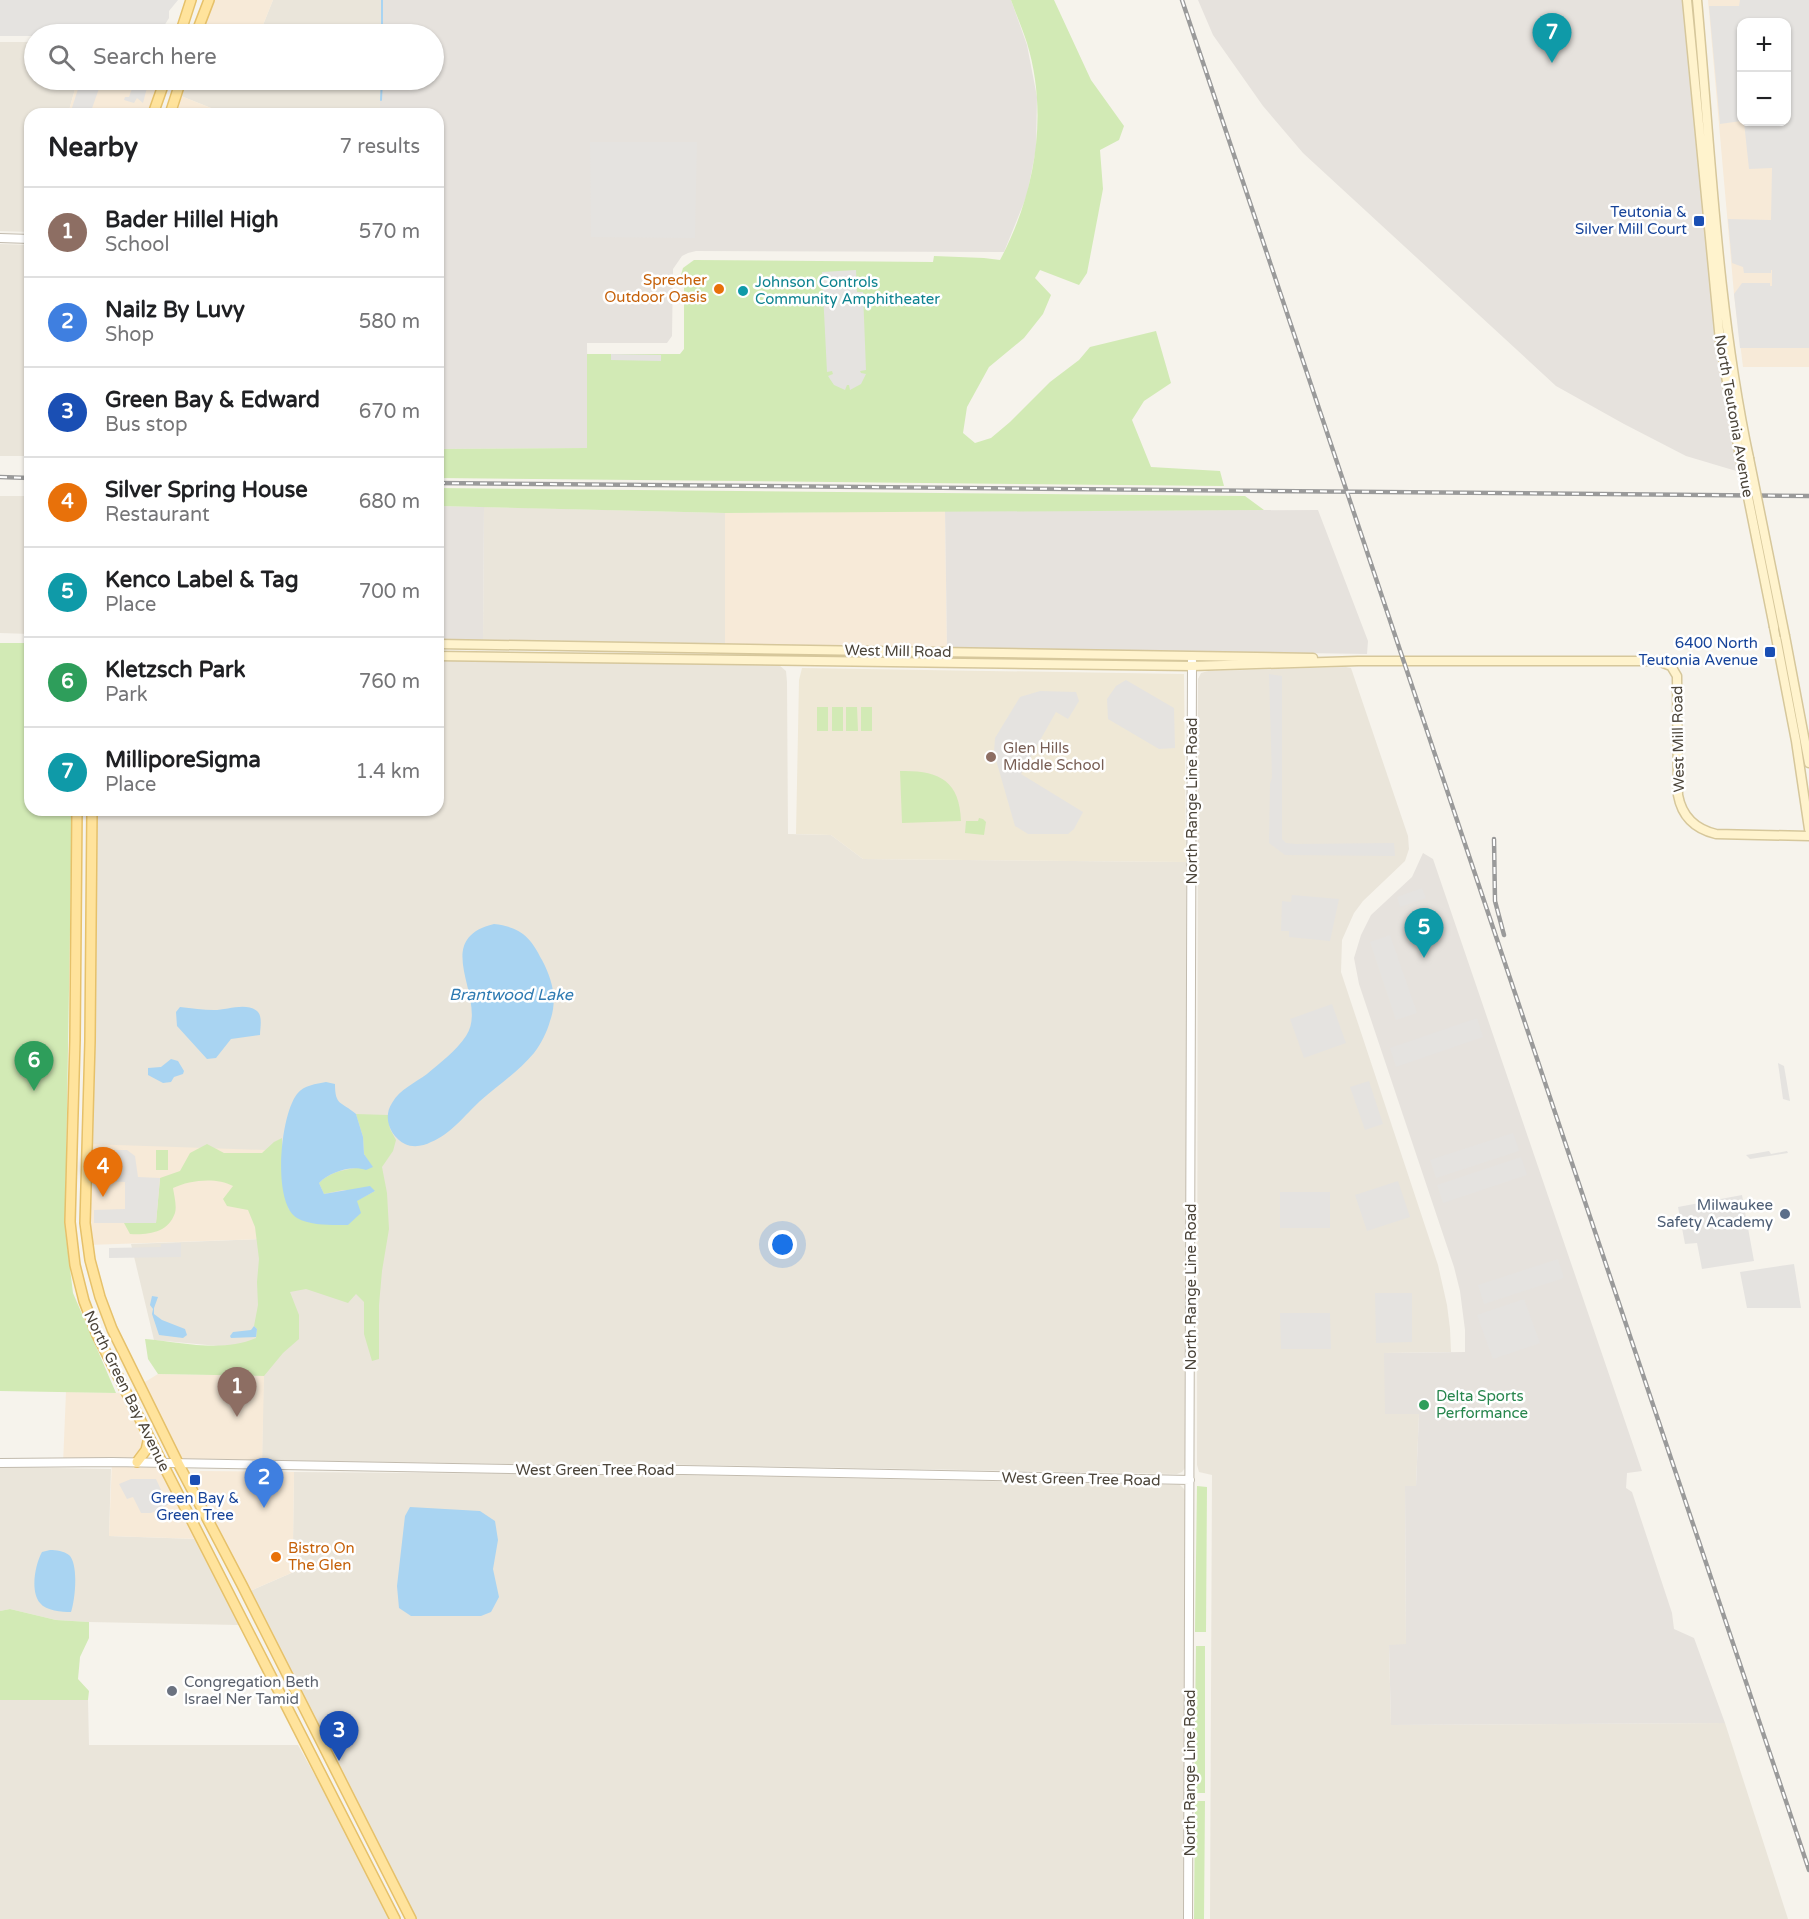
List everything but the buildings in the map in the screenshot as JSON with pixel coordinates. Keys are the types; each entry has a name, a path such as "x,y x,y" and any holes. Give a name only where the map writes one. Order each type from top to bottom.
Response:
{"main road":[{"path":"183,24 191,0"},
{"path":"200,24 209,0"},
{"name":"North Teutonia Avenue","path":"1687,0 1720,341 1785,636 1809,763"},
{"name":"North Teutonia Avenue","path":"1697,0 1724,304 1744,458 1796,741 1809,829"},
{"path":"155,108 161,90"},
{"path":"172,108 178,90"},
{"name":"West Mill Road","path":"444,644 1191,655 1358,661"},
{"name":"West Mill Road","path":"444,656 1192,666 1358,661 1641,659 1665,663 1675,670 1677,676 1678,795 1680,805 1688,819 1703,831 1716,834 1809,836"},
{"name":"North Green Bay Avenue","path":"77,816 75,1050 70,1222 75,1265 84,1301 97,1335 161,1463 395,1919"},
{"name":"North Green Bay Avenue","path":"92,816 90,1041 85,1222 89,1252 100,1297 112,1329 178,1463 411,1919"},
{"path":"137,1462 146,1450 148,1437"}],"street":[{"path":"0,238 24,239"},
{"name":"North Range Line Road","path":"1188,1919 1191,1480 1191,655"},
{"name":"West Green Tree Road","path":"0,1463 137,1462 1191,1480"}],"shaded area":[{"path":"0,0 178,0 169,11 169,18 165,24 24,24 24,36 0,36"},
{"path":"209,0 273,0 263,24 199,24"},
{"path":"273,0 381,0 381,24 263,24"},
{"path":"381,0 1011,0 1027,45 1037,97 1036,149 1027,195 1004,252 696,251 688,253 682,256 673,269 672,336 667,343 587,343 588,448 444,449 444,108 380,108 380,90 444,90 444,24 381,24"},
{"path":"1198,0 1687,0 1713,279 1743,473 1686,456 1556,386 1303,153 1263,106 1213,35"},
{"path":"1708,0 1809,0 1809,367 1743,367 1734,294"},
{"path":"1740,0 1809,0 1809,348 1740,348 1734,294 1742,283 1770,283 1772,286 1772,270 1771,273 1744,273 1743,267 1732,263 1728,219 1771,220 1772,168 1749,169 1744,126 1791,126 1791,18 1737,18 1737,122 1720,124 1709,6 1739,6"},
{"path":"0,42 24,42 24,90 75,90 70,108 24,108 24,232 0,231"},
{"path":"75,90 158,90 152,108 70,108"},
{"path":"78,90 98,90 92,108 72,108"},
{"path":"131,90 146,90 143,103 137,98 134,103 124,100 125,97 129,97"},
{"path":"183,90 380,90 380,108 211,108 181,96"},
{"path":"181,96 211,108 178,108"},
{"path":"590,142 697,142 695,238 591,237"},
{"path":"0,244 24,245 24,456 0,456"},
{"path":"856,270 857,292 863,292 866,370 860,371 866,374 861,384 850,390 847,385 845,390 834,385 828,376 833,374 832,371 827,372 822,272"},
{"path":"611,354 661,355 661,361 611,360"},
{"path":"0,496 24,496 24,634 0,633"},
{"path":"444,506 484,507 483,641 444,641"},
{"path":"484,507 725,513 725,645 483,641"},
{"path":"1318,510 1368,641 1367,654 947,648 945,511"},
{"path":"945,511 947,648 725,645 725,513"},
{"path":"444,660 779,665 786,671 787,682 788,834 831,835 863,859 1186,862 1185,1468 1177,1474 262,1460 264,1344 218,1346 154,1340 131,1244 263,1239 91,1144 95,1014 96,816 444,816"},
{"name":"Glen Hills Middle School","path":"802,668 1184,674 1186,862 863,859 831,835 796,834 799,680"},
{"path":"1351,668 1408,836 1409,849 1405,861 1363,901 1354,913 1342,940 1341,972 1438,1265 1447,1305 1451,1352 1384,1353 1419,1414 1416,1486 1405,1487 1406,1645 1389,1645 1391,1725 1725,1723 1788,1919 1210,1919 1212,1475 1199,1472 1197,1465 1198,679 1201,673 1208,671"},
{"path":"1269,674 1282,676 1282,839 1286,843 1296,844 1394,843 1395,856 1285,855 1269,843 1272,777"},
{"path":"1126,680 1174,708 1175,748 1159,749 1108,719 1107,699 1116,686"},
{"path":"1040,691 1076,692 1079,701 1068,719 1056,712 1021,774 1083,812 1074,829 1068,834 1028,834 1015,826 994,753 995,738 1020,697"},
{"path":"1423,853 1433,859 1642,1471 1627,1473 1626,1488 1632,1492 1672,1613 1674,1629 1694,1638 1725,1723 1391,1725 1389,1645 1406,1644 1405,1486 1416,1486 1419,1414 1385,1414 1384,1353 1465,1352 1465,1330 1454,1267 1359,984 1354,958 1361,935 1371,915 1412,877"},
{"path":"1422,888 1426,898 1400,907 1397,897"},
{"path":"1292,895 1339,899 1330,941 1289,937 1289,931 1281,931 1282,901 1291,902"},
{"path":"1390,935 1417,1013 1396,1020 1370,942"},
{"path":"1332,1004 1346,1043 1304,1058 1290,1019"},
{"path":"1477,1018 1483,1037 1396,1067 1390,1048"},
{"path":"1778,1063 1784,1066 1790,1101 1783,1099"},
{"path":"1369,1081 1383,1124 1365,1130 1350,1087"},
{"path":"1513,1133 1519,1151 1436,1178 1430,1160"},
{"path":"88,1144 266,1150 264,1239 88,1245"},
{"path":"93,1150 127,1150 135,1156 138,1177 160,1178 156,1223 94,1223 94,1210 125,1209 125,1182 93,1181"},
{"path":"1769,1151 1771,1154 1787,1151 1788,1153 1750,1159 1746,1155"},
{"path":"1521,1157 1527,1175 1443,1203 1437,1185"},
{"path":"1398,1181 1410,1217 1367,1231 1355,1195"},
{"path":"1280,1192 1330,1192 1330,1228 1280,1228"},
{"path":"1742,1195 1754,1261 1702,1269 1697,1243 1685,1244 1678,1207"},
{"path":"181,1243 181,1257 109,1258 109,1248 161,1247 161,1244"},
{"path":"1558,1259 1564,1278 1484,1304 1478,1285"},
{"path":"1794,1264 1801,1308 1747,1308 1740,1272"},
{"path":"1375,1293 1412,1293 1412,1342 1376,1343"},
{"path":"1524,1299 1540,1343 1493,1359 1477,1315"},
{"path":"1280,1313 1330,1313 1331,1349 1281,1349"},
{"path":"158,1374 264,1376 262,1466 178,1463 140,1385"},
{"path":"66,1392 126,1393 149,1437 138,1462 161,1463 200,1539 109,1536 112,1462 63,1464"},
{"path":"0,1467 111,1469 109,1536 196,1539 239,1625 89,1622 56,1620 10,1609 0,1611"},
{"path":"200,1471 294,1472 293,1543 305,1567 250,1591 195,1482"},
{"path":"294,1472 686,1475 1180,1485 1186,1493 1183,1919 417,1919 250,1591 305,1567 293,1543"},
{"path":"131,1479 156,1479 168,1505 151,1513 141,1513 133,1497 127,1499 119,1484"},
{"path":"0,1700 88,1700 89,1745 298,1745 341,1822 390,1919 0,1919"}],"green space":[{"path":"1011,0 1054,0 1091,80 1124,126 1119,140 1100,150 1103,189 1087,273 1079,285 1040,270 1035,278 1051,295 1043,314 1024,338 989,367 967,407 963,433 975,443 991,438 1050,382 1079,360 1090,347 1156,331 1171,383 1144,401 1132,420 1151,467 1220,471 1224,486 444,478 444,449 587,448 587,354 680,354 684,349 684,279 680,278 683,268 694,260 933,262 934,256 1000,260 1022,209 1035,154 1037,98 1034,70"},
{"path":"444,488 1245,496 1264,510 725,513 444,506"},
{"path":"0,643 24,643 24,816 72,816 65,1228 73,1293 116,1393 0,1391"},
{"path":"817,707 828,707 828,731 817,731"},
{"path":"832,707 843,707 843,731 832,731"},
{"path":"846,707 857,707 858,731 846,731"},
{"path":"861,707 872,707 872,731 861,731"},
{"path":"900,771 925,773 944,780 956,796 961,821 902,823"},
{"path":"979,818 986,822 984,835 965,833 966,821 978,821"},
{"path":"356,1114 388,1115 390,1129 396,1140 393,1151 382,1167 387,1193 389,1229 379,1305 379,1359 372,1361 364,1334 364,1302 356,1294 348,1303 306,1289 290,1292 299,1315 299,1339 283,1353 264,1376 158,1374 148,1359 145,1339 215,1346 256,1338 257,1329 254,1326 258,1305 259,1259 255,1227 248,1210 227,1206 223,1199 233,1186 219,1181 195,1181 173,1188 175,1213 168,1225 162,1229 144,1234 130,1234 124,1223 156,1223 160,1178 180,1171 190,1153 207,1144 224,1153 262,1153 282,1138 282,1178 289,1210 356,1201 375,1191 343,1190 324,1194 319,1183 337,1172 372,1167 364,1154 363,1137"},
{"path":"156,1150 168,1150 168,1170 156,1170"},
{"path":"1197,1486 1207,1487 1206,1632 1195,1632"},
{"path":"10,1609 56,1620 89,1622 89,1638 80,1657 78,1679 89,1691 88,1700 0,1700 0,1611"},
{"path":"1196,1646 1205,1646 1205,1793 1194,1793"},
{"path":"1195,1801 1205,1801 1204,1919 1194,1919"}],"water":[{"name":"Brantwood Lake","path":"494,924 503,925 523,934 542,960 549,974 554,997 547,1029 539,1046 528,1060 451,1129 425,1145 405,1144 392,1132 388,1121 389,1109 399,1094 427,1074 458,1047 466,1036 471,1022 471,1006 462,957 465,943 475,932"},
{"path":"180,1007 214,1010 253,1008 260,1016 260,1035 231,1039 216,1058 207,1059 177,1026 176,1012"},
{"path":"171,1059 178,1061 184,1071 183,1074 174,1077 171,1082 163,1083 148,1075 148,1068 161,1067"},
{"path":"326,1082 335,1084 338,1100 356,1114 363,1137 364,1154 373,1167 366,1170 354,1168 341,1170 319,1183 324,1194 370,1186 375,1191 357,1201 361,1213 348,1225 303,1221 289,1209 284,1195 281,1159 286,1121 291,1105 303,1089"},
{"path":"152,1296 158,1297 154,1314 162,1320 185,1329 187,1335 183,1338 159,1335 150,1305"},
{"path":"254,1326 257,1329 256,1337 231,1338 230,1336 233,1332 251,1330"},
{"path":"410,1507 480,1511 495,1521 498,1540 493,1569 499,1597 491,1612 481,1616 411,1616 399,1608 397,1586 405,1516"},
{"path":"50,1550 65,1553 72,1560 75,1583 71,1612 46,1608 37,1598 34,1585 37,1564 42,1552"}],"waterway":[{"path":"382,0 382,24"},
{"path":"381,100 382,90"}],"railway":[{"path":"1182,0 1809,1870"},
{"path":"0,477 24,478"},
{"path":"444,483 1809,496"},
{"path":"1494,839 1495,901 1504,935"}],"place":[{"name":"MilliporeSigma","path":"1552,63"},
{"name":"Teutonia & Silver Mill Court","path":"1699,221"},
{"name":"Sprecher Outdoor Oasis","path":"719,289"},
{"name":"Johnson Controls Community Amphitheater","path":"743,291"},
{"name":"6400 North Teutonia Avenue","path":"1770,652"},
{"name":"Glen Hills Middle School","path":"991,757"},
{"name":"Kenco Label & Tag","path":"1424,958"},
{"name":"Kletzsch Park","path":"34,1091"},
{"name":"Silver Spring House","path":"103,1197"},
{"name":"Milwaukee Safety Academy","path":"1785,1214"},
{"name":"Delta Sports Performance","path":"1424,1405"},
{"name":"Bader Hillel High","path":"237,1417"},
{"name":"Green Bay & Green Tree","path":"195,1480"},
{"name":"Nailz By Luvy","path":"264,1508"},
{"name":"Bistro On The Glen","path":"276,1557"},
{"name":"Congregation Beth Israel Ner Tamid","path":"172,1691"},
{"name":"Green Bay & Edward","path":"339,1761"}]}
